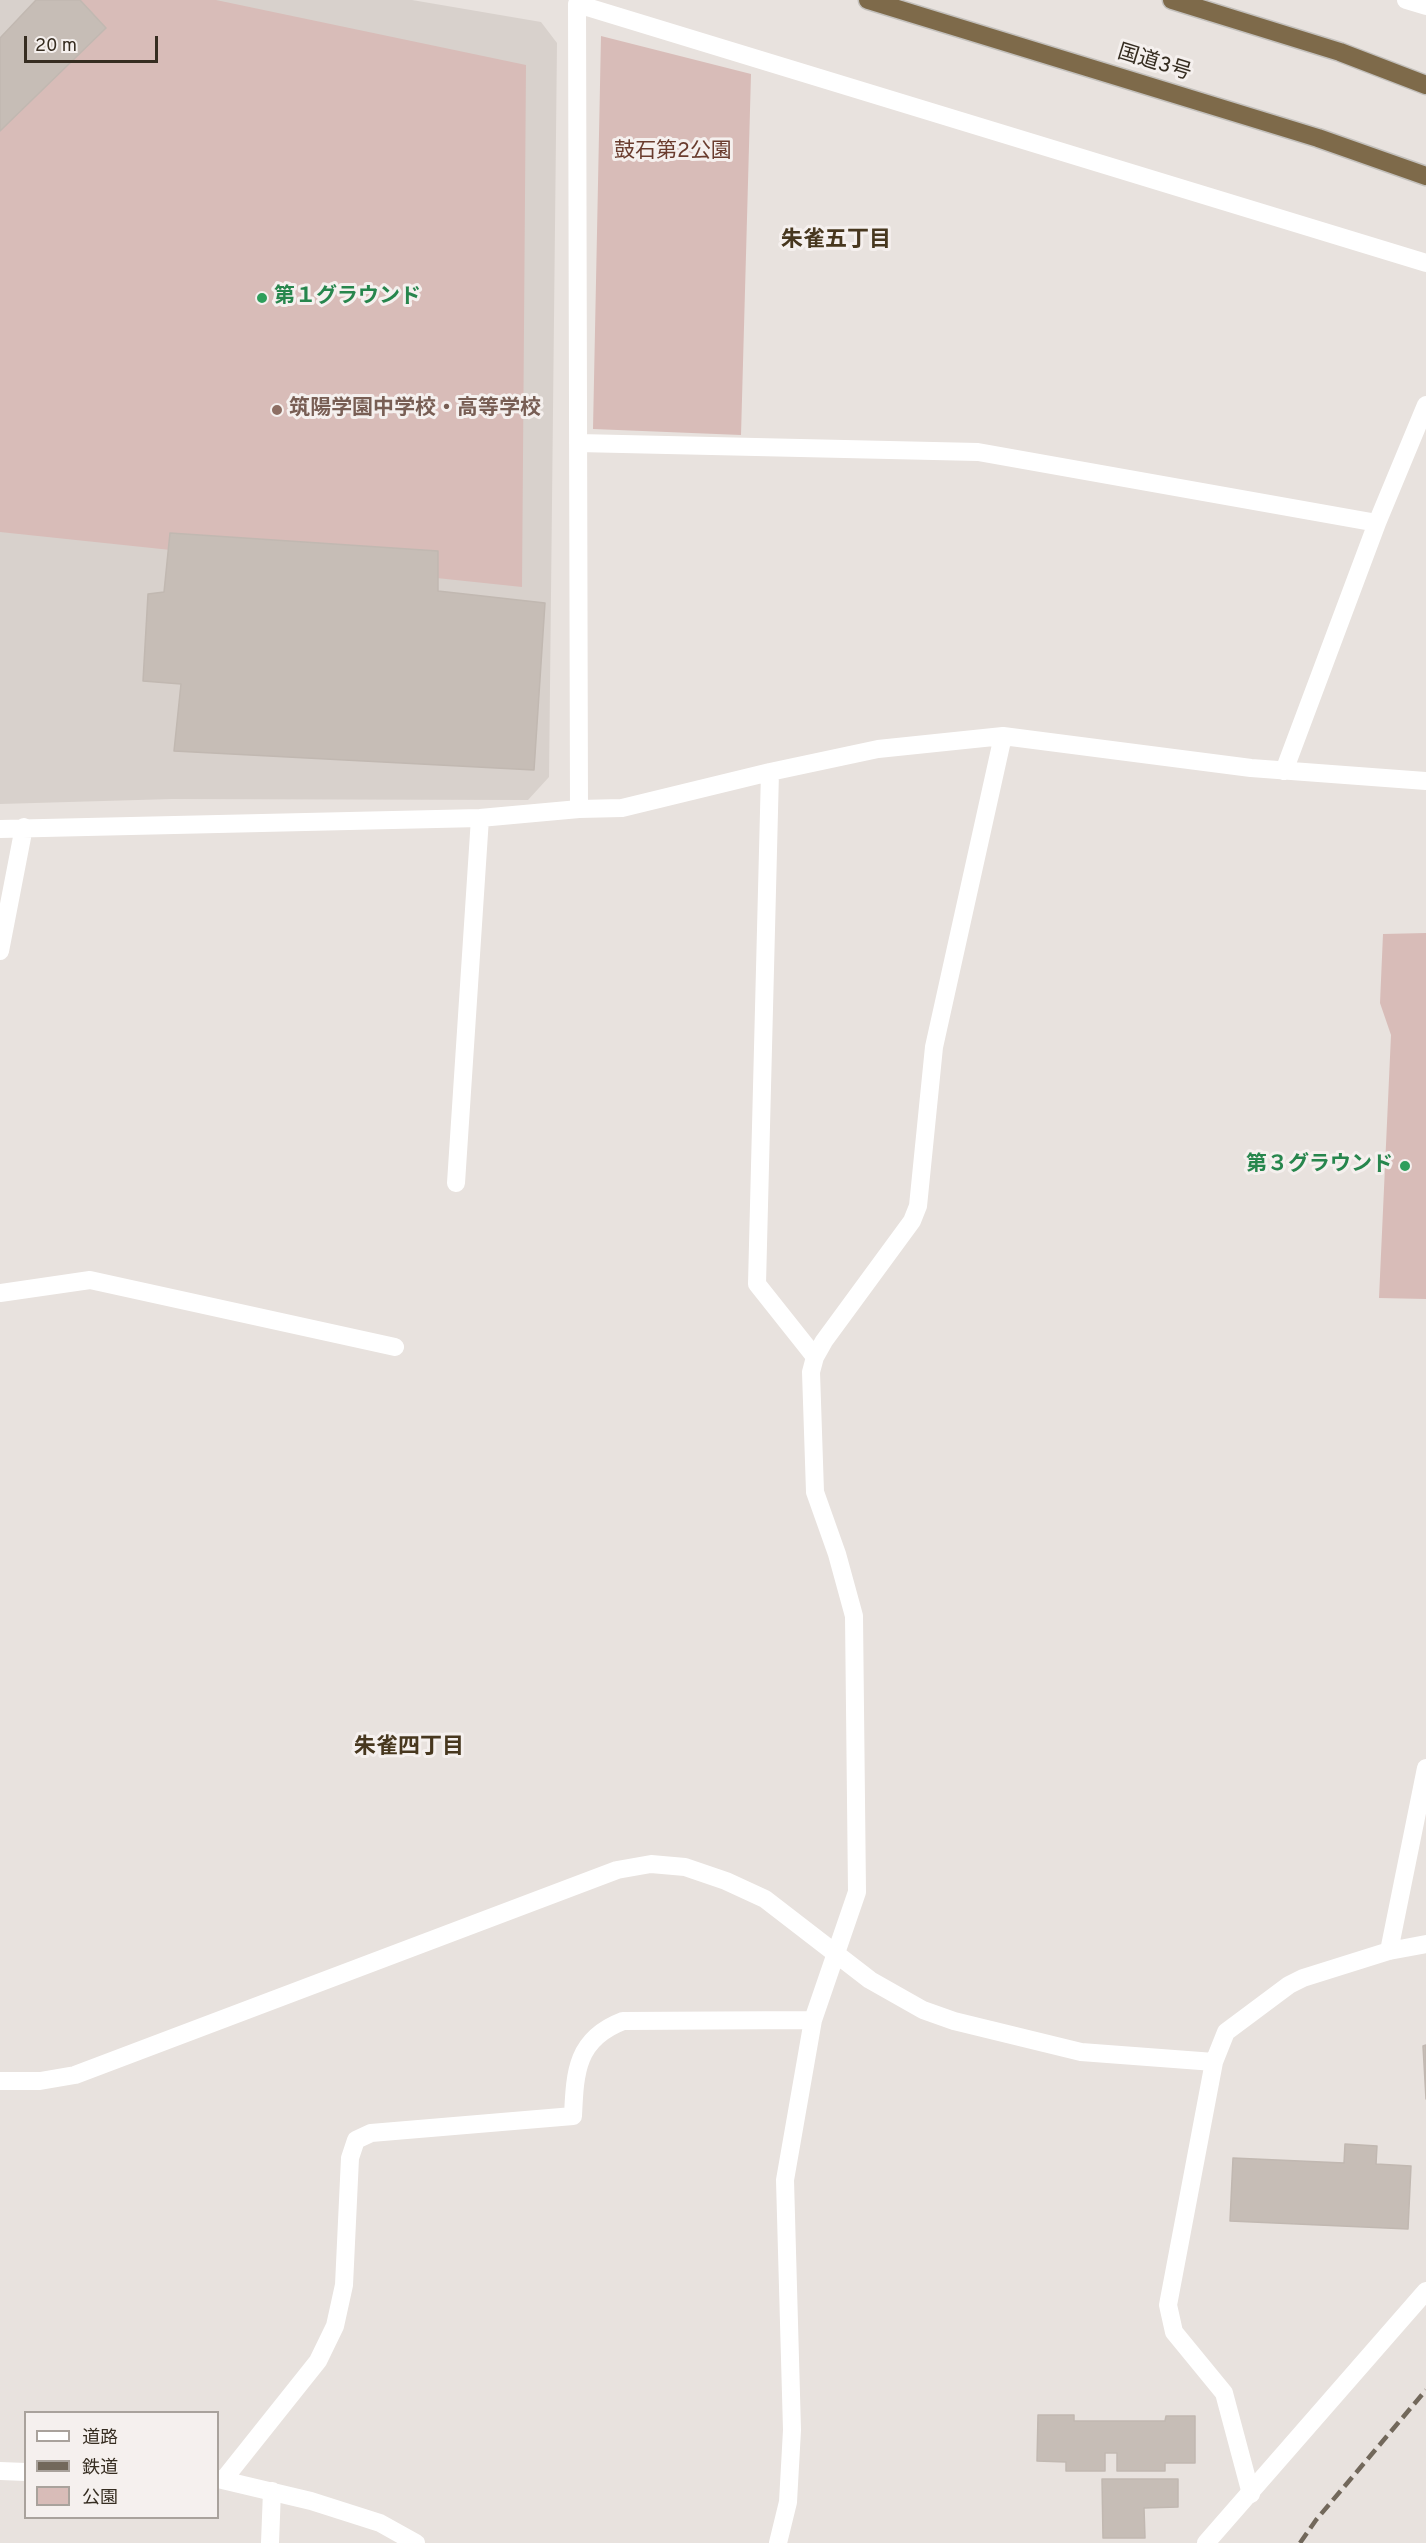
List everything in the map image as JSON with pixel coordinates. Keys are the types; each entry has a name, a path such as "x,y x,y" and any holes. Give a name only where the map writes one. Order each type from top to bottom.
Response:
{"highway":[{"name":"国道3号","path":"868,0 1318,138 1426,176"},
{"path":"1172,0 1340,52 1426,85"}],"street":[{"path":"1406,0 1426,6"},
{"path":"579,809 577,4 1426,263"},
{"path":"1284,771 1377,523 1426,405"},
{"path":"578,443 978,452 1377,523"},
{"path":"778,2543 788,2502 792,2430 785,2180 813,2020 857,1892 854,1616 837,1554 815,1492 811,1372 815,1357 824,1341 912,1221 918,1206 934,1047 1003,736"},
{"path":"0,829 480,818 579,809 622,808 770,772 878,749 1003,736 1284,771 1426,781"},
{"path":"770,772 757,1284 815,1357"},
{"path":"456,1183 480,818"},
{"path":"0,951 24,827"},
{"path":"0,1293 90,1280 395,1347"},
{"path":"1389,1951 1426,1768"},
{"path":"0,2081 40,2081 75,2075 606,1874 651,1864 684,1867 726,1881 765,1899 870,1980 923,2010 954,2021 1081,2052 1214,2062"},
{"path":"1251,2494 1224,2392 1174,2332 1168,2305 1214,2062 1226,2032 1289,1985 1303,1978 1389,1951 1426,1944"},
{"path":"416,2543 380,2523 272,2491 221,2479 318,2361 335,2326 344,2285 350,2158 356,2140 371,2133 573,2116 578,2064 588,2047 606,2027 623,2020 813,2020"},
{"path":"1206,2543 1426,2291"},
{"path":"0,2471 24,2472"},
{"path":"270,2543 272,2491"}],"shaded area":[{"name":"第１グラウンド","path":"0,0 412,0 541,22 557,43 549,777 528,800 172,799 0,804"}],"green space":[{"name":"第１グラウンド","path":"48,0 216,0 526,65 522,587 0,532 0,53"},
{"name":"鼓石第2公園","path":"601,36 751,74 741,435 593,429"},
{"name":"第３グラウンド","path":"1426,933 1426,1299 1379,1298 1391,1035 1380,1003 1383,934"}],"building":[{"path":"36,0 80,0 106,28 0,131 0,38"},
{"path":"170,533 438,551 438,591 545,603 534,770 174,751 181,684 143,681 148,594 164,592"},
{"path":"1426,2045 1426,2099 1423,2046"},
{"path":"1345,2144 1377,2146 1376,2164 1411,2166 1408,2229 1230,2221 1233,2158 1344,2163"},
{"path":"1038,2415 1074,2415 1074,2421 1165,2421 1166,2416 1195,2416 1195,2463 1165,2463 1165,2471 1117,2471 1117,2453 1105,2453 1105,2471 1066,2471 1066,2462 1037,2461"},
{"path":"1102,2479 1178,2479 1178,2507 1144,2508 1145,2538 1103,2538"}],"railway":[{"path":"1300,2543 1316,2520 1426,2390"}],"place":[{"name":"第１グラウンド","path":"262,298"},
{"name":"筑陽学園中学校・高等学校","path":"277,410"},
{"name":"第３グラウンド","path":"1405,1166"}],"district":[{"name":"朱雀五丁目","path":"836,242"},
{"name":"朱雀四丁目","path":"409,1749"}]}
